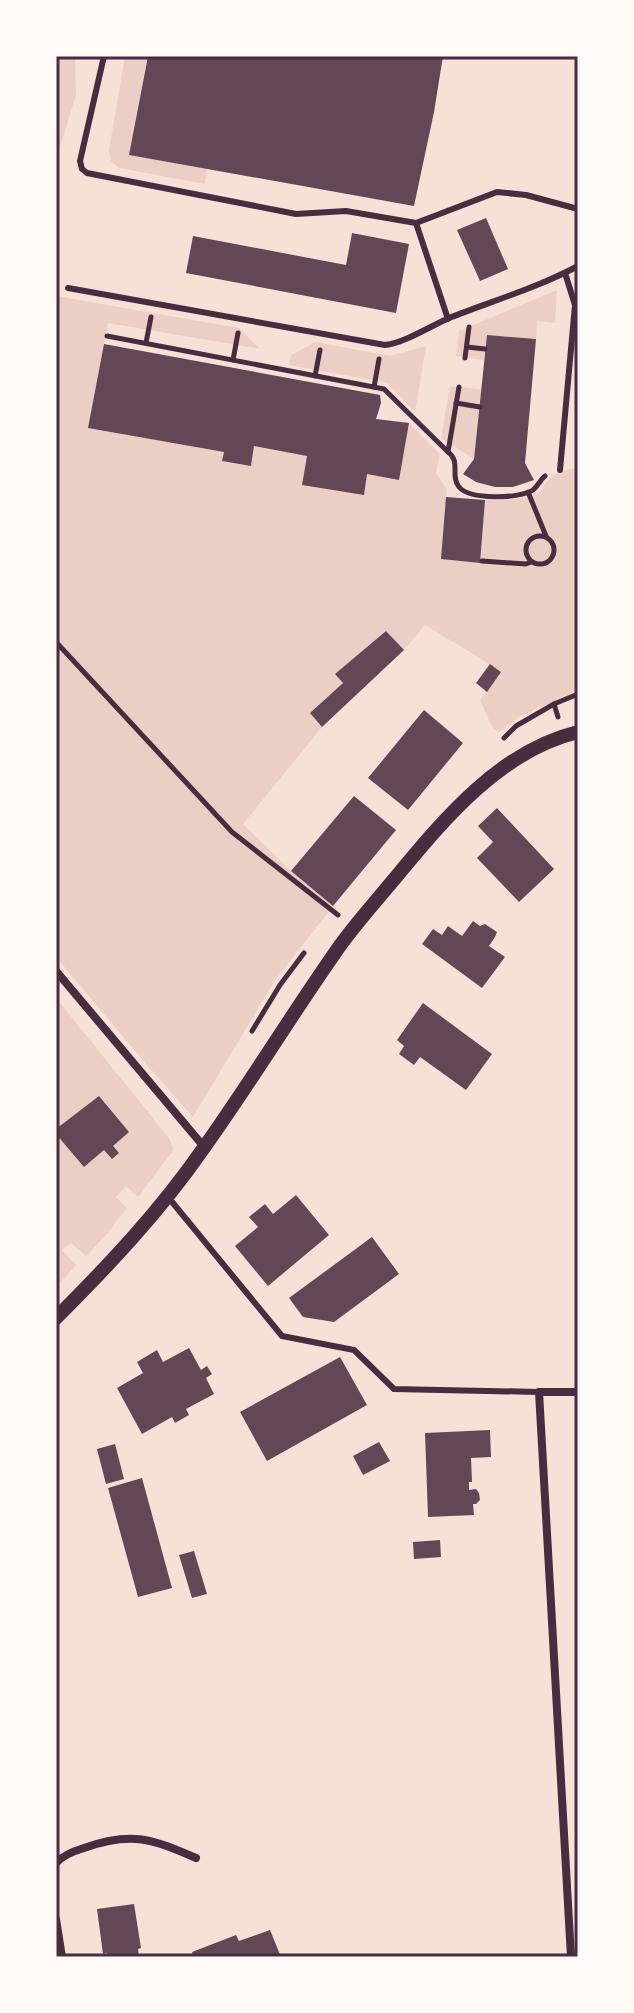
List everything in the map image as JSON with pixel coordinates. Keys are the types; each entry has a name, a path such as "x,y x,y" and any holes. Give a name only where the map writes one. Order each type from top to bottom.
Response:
{"street":[{"path":"56,1318 121,1252 168,1197 205,1148 340,945 426,841 482,783 515,759 547,742 578,732"},
{"path":"56,971 205,1148"},
{"path":"571,1957 539,1392 578,1392"},
{"path":"56,1863 59,1858 82,1848 129,1838 159,1842 196,1858"},
{"path":"56,1919 62,1957"}],"lane":[{"path":"104,56 80,161 87,173 296,214 346,211 416,223 497,192 526,195 578,209"},
{"path":"416,223 448,319"},
{"path":"68,288 385,345 550,281 578,266"},
{"path":"560,470 575,305 565,273"},
{"path":"168,1197 282,1336 354,1350 394,1389 539,1392"}],"path":[{"path":"465,358 472,309"},
{"path":"146,344 151,313"},
{"path":"233,360 239,328"},
{"path":"107,336 384,389 453,456 456,480 462,490 511,496 536,488 545,476 560,470"},
{"path":"467,347 485,349"},
{"path":"448,452 459,387"},
{"path":"456,403 480,407"},
{"path":"528,492 546,537 554,547 553,557 546,563 532,562 525,550 528,541 536,536 546,537"},
{"path":"482,561 532,562"},
{"path":"56,642 232,832 353,929"},
{"path":"554,704 578,694"}],"shaded area":[{"path":"56,56 75,56 76,95 56,160"},
{"path":"125,56 147,56 129,155 207,169 205,184 119,168 111,161 109,150"},
{"path":"557,290 555,323 537,321 536,339 487,335 484,360 456,356 459,331"},
{"path":"56,296 239,328 260,349 108,323 89,428 224,452 223,461 251,466 254,446 307,456 302,485 367,474 399,479 409,423 440,454 436,473 447,489 442,559 480,563 485,500 533,495 540,492 555,475 578,467 578,690 521,716 499,732 492,727 480,700 501,671 425,625 404,650 386,631 336,674 343,683 310,713 322,727 243,824 291,871 333,906 274,982 193,1117 56,957"},
{"path":"316,342 390,356 426,346 415,412 387,383 289,365 291,355"},
{"path":"450,386 481,389 474,459 441,438"},
{"path":"56,998 169,1138 173,1148 138,1197 126,1186 116,1197 127,1208 86,1256 71,1243 62,1250 76,1265 56,1287"}],"building":[{"path":"148,56 443,56 414,206 129,155"},
{"path":"486,218 508,269 480,281 457,230"},
{"path":"352,233 409,244 396,313 186,273 193,236 346,265"},
{"path":"487,335 536,339 525,463 534,480 513,487 495,487 476,482 463,474 474,459"},
{"path":"104,344 380,395 376,419 409,423 399,480 367,474 364,495 302,485 307,456 254,446 251,466 222,461 224,452 88,428"},
{"path":"446,497 485,500 480,563 441,559"},
{"path":"386,631 404,650 322,727 310,713 343,683 335,674"},
{"path":"490,664 501,672 487,692 476,683"},
{"path":"424,710 463,743 408,810 368,778"},
{"path":"354,796 396,830 333,906 291,871"},
{"path":"497,808 554,869 519,902 477,858 493,842 478,826"},
{"path":"473,921 497,932 489,946 505,957 482,988 422,944 433,929 442,935 448,926 462,936"},
{"path":"423,1003 492,1054 466,1090 420,1057 414,1065 399,1054 404,1046 397,1040"},
{"path":"99,1096 129,1132 113,1146 119,1153 112,1159 104,1150 84,1167 56,1134 56,1129"},
{"path":"296,1195 329,1235 268,1286 235,1246 258,1227 249,1217 265,1204 273,1214"},
{"path":"372,1237 399,1274 334,1322 303,1317 289,1298"},
{"path":"189,1348 201,1370 207,1366 212,1374 206,1378 214,1394 186,1409 189,1415 175,1423 172,1417 142,1434 117,1388 143,1373 137,1362 157,1350 163,1362"},
{"path":"340,1357 367,1405 267,1461 240,1412"},
{"path":"490,1430 491,1457 471,1458 472,1482 469,1482 469,1490 476,1489 480,1500 473,1504 474,1515 428,1517 425,1433"},
{"path":"379,1442 390,1461 363,1475 353,1456"},
{"path":"115,1444 124,1479 106,1484 97,1449"},
{"path":"142,1478 172,1588 138,1597 108,1488"},
{"path":"440,1540 441,1557 414,1559 413,1542"},
{"path":"194,1551 207,1594 192,1598 179,1555"},
{"path":"134,1904 141,1948 138,1949 139,1957 108,1957 107,1953 103,1954 97,1909"},
{"path":"270,1930 281,1957 193,1957 192,1952 236,1935 239,1941"}]}
